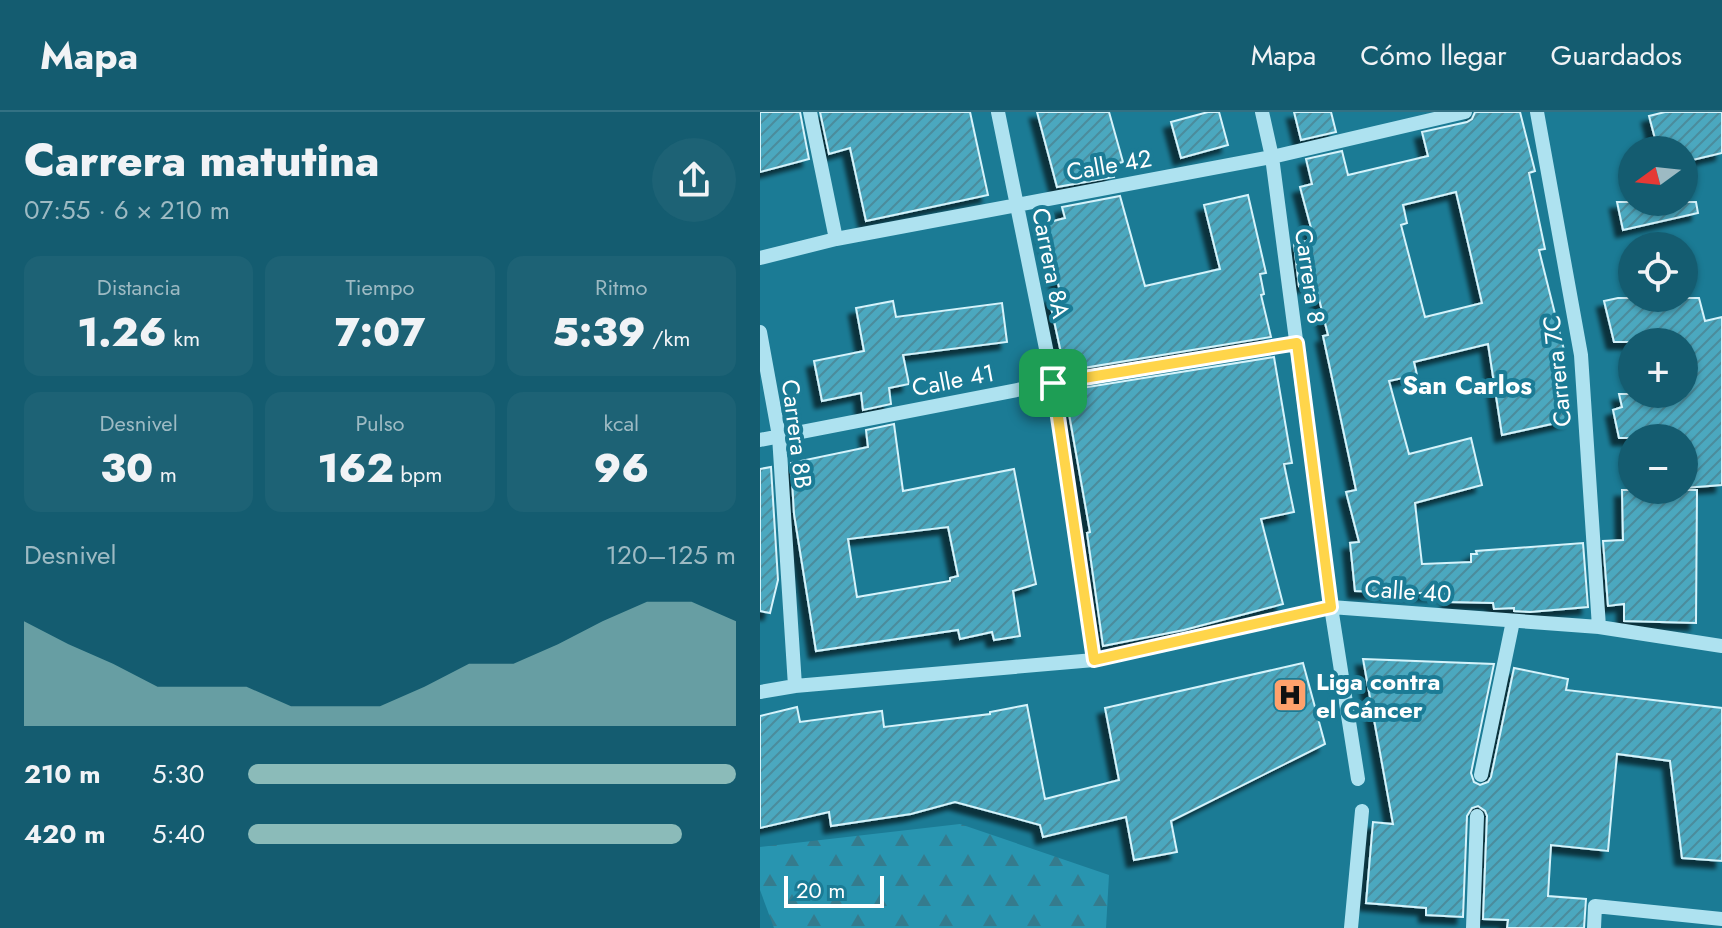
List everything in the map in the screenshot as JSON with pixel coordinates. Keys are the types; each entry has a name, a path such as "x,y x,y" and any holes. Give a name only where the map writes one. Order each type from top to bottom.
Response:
{"street":[{"path":"810,112 836,239"},
{"name":"Carrera 8A","path":"998,112 1053,383 1094,660"},
{"name":"Carrera 8","path":"1262,112 1272,157 1331,607 1358,779"},
{"name":"Calle 42","path":"760,258 836,239 1272,157 1465,112"},
{"name":"Carrera 7C","path":"1537,112 1581,355 1599,627"},
{"name":"Carrera 8B","path":"760,332 779,436 795,686"},
{"name":"Calle 41","path":"760,440 1053,383 1297,343"},
{"name":"Calle 40","path":"760,692 795,686 1094,660 1331,607 1599,627 1722,646"},
{"path":"1481,775 1513,621"},
{"path":"1351,928 1362,811"},
{"path":"1473,928 1477,816"},
{"path":"1594,928 1595,906 1722,919"}],"green space":[{"path":"960,824 1109,875 1106,928 774,928 760,890 760,847"}],"building":[{"path":"760,112 800,112 809,159 760,172"},
{"path":"820,112 970,112 988,195 866,221 850,148 829,154"},
{"path":"1037,112 1109,112 1123,162 1111,165 1114,177 1057,187"},
{"path":"1219,112 1228,145 1181,158 1171,122"},
{"path":"1294,112 1331,112 1336,132 1301,140"},
{"path":"1475,112 1520,112 1535,171 1529,173 1545,249 1539,250 1565,354 1560,355 1570,420 1502,435 1488,344 1414,362 1417,375 1389,381 1409,454 1471,438 1482,485 1415,503 1422,564 1471,562 1471,554 1477,554 1476,551 1583,543 1588,607 1514,611 1514,608 1494,609 1493,603 1449,602 1449,594 1355,591 1350,543 1359,542 1346,492 1356,490 1323,336 1328,335 1315,283 1299,286 1294,244 1314,239 1300,187 1312,184 1306,159 1342,151 1348,175 1428,156 1422,132 1472,119","holes":["1456,192 1482,303 1425,317 1401,225 1407,223 1403,205"]},
{"path":"1665,112 1722,112 1722,153 1698,159 1698,136 1654,136 1649,116"},
{"path":"1248,195 1266,273 1260,274 1264,294 1261,295 1271,337 1065,371 1049,298 1061,295 1042,224 1065,218 1062,207 1120,196 1145,286 1220,269 1204,205"},
{"path":"1620,216 1685,216 1623,230"},
{"path":"1618,298 1618,312 1698,312 1699,298 1705,321 1722,317 1722,485 1698,487 1698,424 1618,424 1618,433 1613,410 1698,408 1698,328 1618,328 1618,342 1614,342 1604,301"},
{"path":"893,301 896,317 1002,303 1007,342 903,355 909,384 889,388 891,404 863,410 861,393 822,401 814,361 864,351 856,308"},
{"path":"1274,357 1292,463 1284,464 1294,512 1261,519 1283,604 1184,630 1103,646 1087,533 1090,532 1069,414 1074,413 1069,390"},
{"path":"894,424 903,491 1014,469 1036,584 1013,591 1020,636 994,640 992,632 960,639 958,630 816,651 794,514 791,463 868,447 866,430","holes":["948,527 958,576 950,578 950,581 857,597 848,539"]},
{"path":"771,467 778,580 770,613 760,611 760,469"},
{"path":"1622,504 1697,504 1696,623 1624,621 1624,604 1608,606 1603,541 1623,540"},
{"path":"1363,659 1494,664 1471,773 1474,782 1480,785 1491,777 1514,668 1568,679 1566,690 1722,708 1722,861 1682,858 1670,761 1617,754 1608,851 1551,845 1548,896 1586,899 1584,928 1507,928 1508,920 1483,919 1487,816 1478,806 1472,808 1467,816 1463,917 1426,915 1426,908 1366,903 1373,822 1393,824"},
{"path":"1303,663 1325,744 1171,821 1177,852 1134,860 1126,817 1043,837 1040,825 955,802 911,814 831,826 829,812 760,828 760,716 797,707 800,722 882,711 884,727 990,714 1027,705 1045,799 1119,780 1105,708"}],"place":[{"name":"Liga contra el Cáncer","path":"1290,695"}],"district":[{"name":"San Carlos","path":"1467,385"}],"route":[{"path":"1297,343 1331,607 1094,660 1053,383 1297,343"}]}
